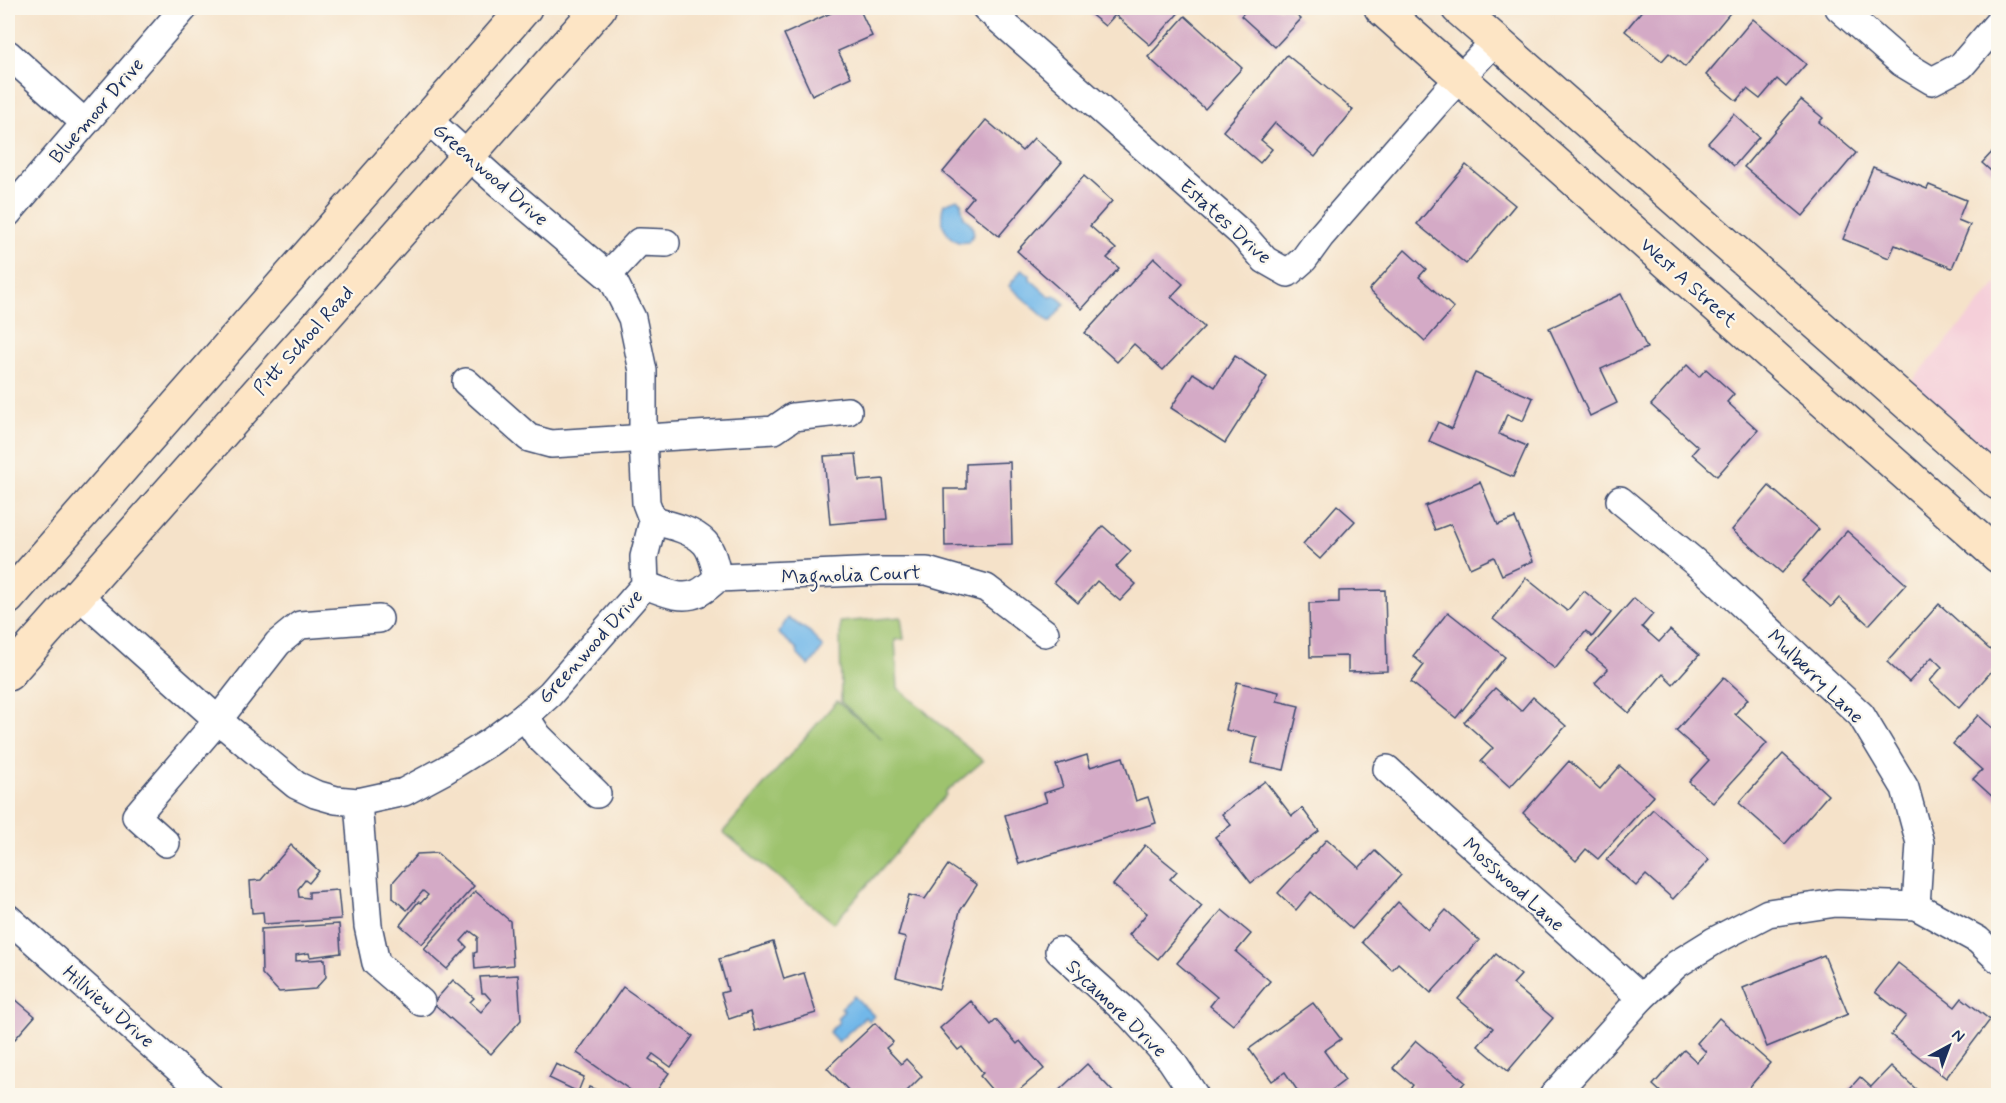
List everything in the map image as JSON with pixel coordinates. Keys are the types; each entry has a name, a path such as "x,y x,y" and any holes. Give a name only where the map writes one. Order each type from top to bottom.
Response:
{"street":[{"name":"Bluemoor Drive","path":"8,213 184,8"},
{"path":"8,598 525,8"},
{"name":"Pitt School Road","path":"8,674 467,154 599,8"},
{"name":"Estates Drive","path":"986,8 1242,234 1265,260 1288,273 1304,260 1320,237 1496,40"},
{"name":"West A Street","path":"1381,8 1998,556"},
{"path":"1458,8 1998,483"},
{"path":"1839,8 1902,63 1932,81 1960,66 1998,23"},
{"path":"8,54 85,123"},
{"name":"Greenwood Drive","path":"77,594 218,720 296,785 315,795 358,802 404,792 490,742 525,716 550,694 645,585 644,557 653,522 646,503 643,371 632,318 614,280 427,119"},
{"path":"608,275 639,242 666,243"},
{"path":"466,382 529,438 551,444 774,430 793,417 848,411"},
{"name":"Mulberry Lane","path":"1620,500 1708,573 1861,715 1905,788 1920,843 1916,906"},
{"path":"645,585 668,594 685,596 699,593 718,578 713,558 705,543 690,533 653,522"},
{"name":"Magnolia Court","path":"718,578 927,571 986,588 1045,633"},
{"path":"166,843 136,816 218,720 278,643 300,625 379,619"},
{"path":"525,716 538,736 597,794"},
{"name":"Mosswood Lane","path":"1387,770 1641,998"},
{"path":"358,802 368,926 376,963 421,1002"},
{"path":"1553,1095 1641,998 1677,964 1714,941 1768,913 1836,903 1916,906 1978,940 1998,958"},
{"name":"Hillview Drive","path":"8,918 209,1095"},
{"name":"Sycamore Drive","path":"1059,951 1129,1014 1171,1060 1195,1095"}],"shaded area":[{"path":"1998,282 1998,460 1911,382"}],"green space":[{"path":"901,617 904,639 895,640 898,688 983,761 945,793 946,795 834,923 723,832 837,701 882,739 841,702 840,622"}],"water":[{"path":"957,199 962,204 964,217 972,225 974,234 968,242 953,239 943,226 944,204"},
{"path":"1022,269 1050,297 1056,296 1065,304 1050,322 1009,286"},
{"path":"788,618 810,632 823,648 809,666 798,655 797,649 778,633"},
{"path":"854,996 874,1016 869,1021 865,1017 838,1042 829,1032 839,1022 837,1018 844,1011 841,1008"}],"building":[{"path":"842,8 859,8 872,36 838,51 851,77 812,95 784,34"},
{"path":"1083,8 1183,8 1150,45 1115,15 1105,26"},
{"path":"1248,8 1287,8 1301,19 1275,47 1241,16"},
{"path":"1644,8 1734,8 1685,67 1669,53 1662,61 1625,31"},
{"path":"1185,16 1242,68 1205,109 1148,57"},
{"path":"1753,19 1806,64 1786,87 1777,79 1760,99 1747,89 1737,101 1706,75"},
{"path":"1287,55 1353,110 1315,157 1275,123 1261,140 1272,149 1260,163 1223,131"},
{"path":"1801,100 1823,118 1819,122 1856,153 1803,216 1744,167"},
{"path":"1734,114 1759,137 1734,166 1708,143"},
{"path":"986,120 1022,151 1034,138 1062,162 999,236 964,208 973,197 943,172"},
{"path":"1998,146 1998,177 1982,163"},
{"path":"1466,165 1515,205 1466,264 1417,224"},
{"path":"1873,167 1927,189 1929,185 1966,200 1958,220 1970,225 1952,268 1895,245 1889,258 1843,239"},
{"path":"1084,176 1112,201 1090,226 1116,249 1107,258 1119,268 1082,309 1017,251"},
{"path":"1405,250 1426,269 1419,277 1454,308 1425,341 1369,290"},
{"path":"1154,258 1183,284 1171,297 1204,327 1163,370 1134,344 1117,362 1085,333"},
{"path":"1621,294 1647,348 1601,369 1617,403 1590,416 1549,328"},
{"path":"1235,356 1267,377 1225,443 1171,408 1193,373 1215,387"},
{"path":"1687,365 1699,377 1706,369 1734,394 1727,402 1758,430 1717,476 1692,454 1698,447 1651,405"},
{"path":"1475,373 1533,398 1523,421 1507,414 1499,434 1527,446 1513,477 1429,441 1438,422 1452,429"},
{"path":"856,454 859,481 883,479 887,519 830,524 824,456"},
{"path":"1010,462 1012,544 945,546 944,489 966,489 966,464"},
{"path":"1480,482 1498,525 1515,518 1533,561 1502,575 1494,557 1470,568 1451,524 1435,530 1425,506"},
{"path":"1769,486 1819,529 1782,573 1732,530"},
{"path":"1337,505 1355,521 1320,559 1303,544"},
{"path":"1103,526 1131,551 1116,567 1136,584 1120,601 1097,581 1078,603 1054,582"},
{"path":"1847,531 1906,584 1869,625 1839,598 1831,607 1802,581"},
{"path":"1526,578 1567,611 1584,591 1611,613 1592,637 1586,631 1555,669 1493,619"},
{"path":"1385,590 1387,671 1348,672 1348,656 1310,657 1309,603 1339,602 1339,591"},
{"path":"1634,598 1653,614 1642,627 1659,642 1670,630 1699,655 1673,684 1663,674 1629,713 1595,683 1608,669 1587,651"},
{"path":"1939,604 1998,657 1998,664 1959,708 1930,681 1942,667 1932,657 1909,682 1887,662"},
{"path":"1448,612 1505,657 1456,718 1411,682 1424,665 1413,656"},
{"path":"1724,677 1748,699 1735,714 1767,743 1713,803 1689,782 1709,760 1676,731"},
{"path":"1237,682 1279,692 1277,701 1299,706 1284,770 1251,763 1257,737 1226,730"},
{"path":"1495,688 1521,711 1533,697 1566,726 1510,787 1481,761 1493,748 1464,722"},
{"path":"1978,715 1998,733 1998,798 1996,800 1973,779 1982,770 1953,744"},
{"path":"1783,754 1828,795 1785,844 1739,803"},
{"path":"1087,755 1090,767 1123,757 1136,801 1148,797 1156,823 1019,864 1005,815 1047,802 1044,793 1063,787 1056,765"},
{"path":"1569,761 1600,789 1620,766 1654,796 1598,859 1586,849 1576,861 1523,813"},
{"path":"1265,781 1292,816 1302,808 1319,831 1251,883 1215,837 1231,825 1222,814"},
{"path":"1653,809 1709,860 1673,899 1646,875 1636,886 1606,860"},
{"path":"1327,839 1359,868 1375,851 1401,875 1352,929 1311,892 1296,910 1278,893"},
{"path":"291,845 319,871 309,883 305,880 298,889 299,897 309,898 309,892 338,890 341,919 264,924 263,912 252,913 250,881 261,880"},
{"path":"1145,845 1177,871 1170,879 1202,906 1158,959 1129,935 1147,913 1113,885"},
{"path":"437,853 474,886 422,944 400,925 418,902 421,903 428,895 423,891 407,910 393,898 393,882 417,854"},
{"path":"948,865 977,885 960,911 939,989 896,977 906,938 898,936 909,895 925,899"},
{"path":"475,891 510,921 513,965 475,969 474,953 477,952 478,937 470,931 461,941 467,947 447,969 424,949"},
{"path":"1398,902 1428,930 1446,910 1479,940 1431,993 1398,963 1392,970 1362,942"},
{"path":"1222,910 1251,934 1236,952 1270,981 1233,1025 1210,1006 1217,997 1177,963"},
{"path":"339,924 341,953 310,957 309,953 296,955 296,961 325,959 326,977 315,989 279,992 262,974 261,929"},
{"path":"773,942 784,979 804,973 816,1013 755,1031 750,1012 729,1019 721,993 728,991 719,959"},
{"path":"1496,954 1521,975 1513,984 1553,1018 1508,1071 1478,1046 1493,1028 1458,999"},
{"path":"1824,955 1848,1014 1767,1047 1743,988"},
{"path":"1898,963 1955,1007 1962,998 1990,1020 1946,1078 1891,1035 1906,1016 1875,992"},
{"path":"518,975 521,1020 491,1054 433,1003 453,980 474,998 470,1002 481,1012 491,1000 485,993 482,993 480,977"},
{"path":"623,987 693,1036 671,1067 653,1054 649,1059 669,1073 653,1096 639,1096 577,1053"},
{"path":"8,993 35,1016 8,1047"},
{"path":"971,1001 991,1025 996,1020 1017,1044 1020,1041 1044,1069 1012,1096 997,1096 980,1076 983,1073 962,1047 958,1050 940,1028"},
{"path":"1313,1003 1341,1039 1324,1051 1345,1080 1324,1096 1301,1096 1285,1072 1272,1081 1249,1049"},
{"path":"1719,1018 1770,1063 1742,1096 1665,1096 1653,1085 1684,1050 1697,1062 1706,1052 1697,1043"},
{"path":"875,1023 893,1042 886,1048 901,1064 906,1059 922,1076 902,1096 850,1096 852,1094 827,1068"},
{"path":"1416,1041 1465,1082 1453,1096 1405,1096 1413,1085 1393,1068"},
{"path":"556,1064 584,1077 578,1092 549,1078"},
{"path":"1087,1064 1117,1096 1053,1096"},
{"path":"1891,1066 1917,1090 1913,1096 1843,1096 1860,1077 1871,1087"},
{"path":"589,1087 609,1095 609,1096 586,1096"}]}
